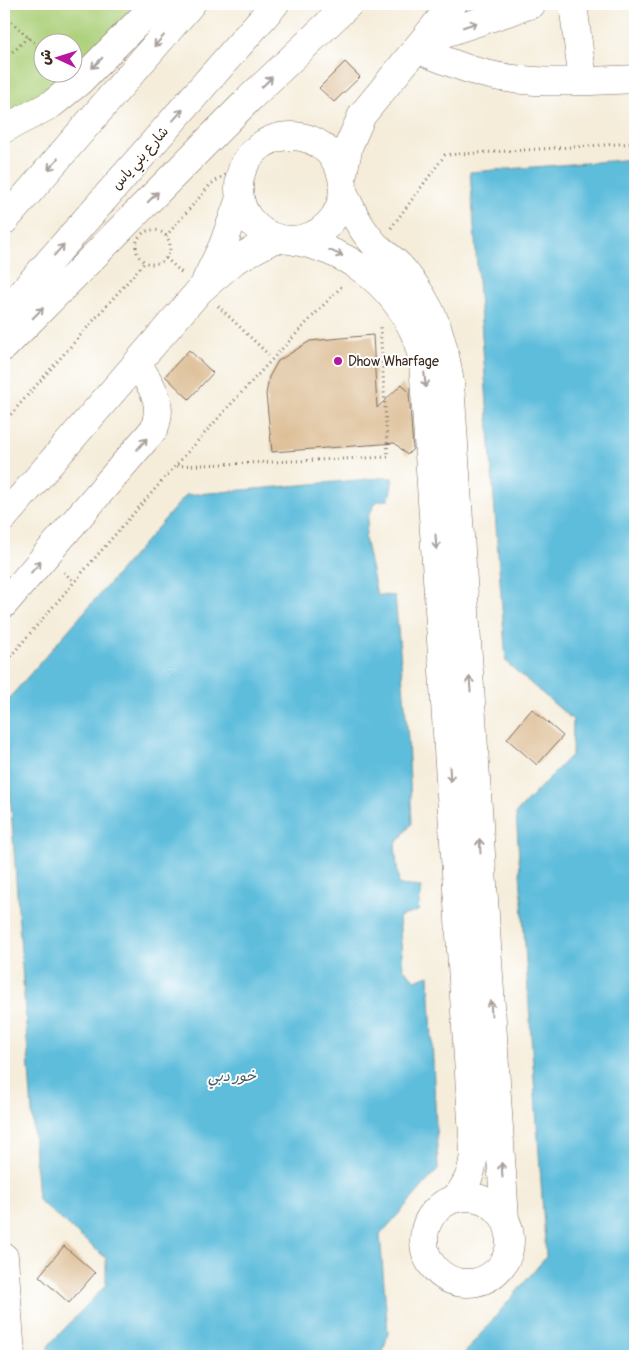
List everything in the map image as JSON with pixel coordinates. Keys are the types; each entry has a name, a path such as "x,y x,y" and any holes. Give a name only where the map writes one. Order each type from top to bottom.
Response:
{"main road":[{"path":"4,129 52,104 79,82 156,4"},
{"path":"4,221 191,4"},
{"name":"شارع بني ياس","path":"4,313 276,4"},
{"path":"4,347 250,98 349,4"},
{"path":"4,517 200,290 217,274 235,260 282,239 303,240 315,235 335,217 341,204 349,145 362,115 453,4"},
{"path":"420,45 532,4"},
{"path":"573,4 584,81"},
{"path":"420,45 451,64 483,74 533,81 635,79"},
{"path":"308,138 336,128 362,115"},
{"path":"200,290 223,245 240,198 240,179 246,161 262,144 273,139 284,136 308,138 320,144 338,165 352,212 363,230 378,247 402,268 421,293 436,321 445,351 450,383 474,1151 474,1164 470,1176 456,1198"},
{"path":"240,198 248,219 256,227 282,239 326,249 344,257 382,286 400,308 414,333 423,361 505,1219 510,1232 510,1247 506,1260 497,1272 485,1280 472,1284 457,1283 444,1277 433,1267 426,1255 424,1240 426,1226 433,1214 443,1204 456,1198 470,1197 484,1200 496,1207 505,1219"},
{"path":"4,604 154,429 158,420 157,400 137,363"},
{"path":"4,1273 11,1356"}],"path":[{"path":"4,15 32,41"},
{"path":"4,57 16,49 28,37"},
{"path":"378,247 445,156 635,143"},
{"path":"166,236 210,184 246,161"},
{"path":"153,229 160,231 170,243 170,250 166,258 160,263 146,262 140,258 136,250 136,243 146,231 153,229"},
{"path":"4,422 146,262"},
{"path":"4,664 272,358 359,268"},
{"path":"176,466 388,457 381,327 378,318"}],"green space":[{"path":"4,4 135,4 82,61 82,32 32,32 32,82 63,82 38,108 4,122"}],"water":[{"path":"635,159 635,1356 462,1356 546,1257 516,813 572,754 573,720 506,662 470,172"},
{"name":"خور دبي","path":"393,478 389,500 377,501 369,515 365,538 377,595 395,596 408,739 412,823 395,845 399,885 421,887 418,911 399,917 403,968 415,980 429,975 438,1169 380,1235 388,1333 382,1356 49,1356 48,1346 106,1285 106,1258 38,1200 4,704 186,495"}],"building":[{"path":"345,62 360,77 334,102 319,88"},
{"path":"373,335 377,408 402,384 409,392 413,449 407,455 395,443 272,452 266,394 269,377 278,361 310,341"},
{"path":"189,350 213,373 189,399 165,376"},
{"path":"532,709 563,736 537,765 507,739"},
{"path":"64,1246 95,1273 69,1303 39,1276"}],"place":[{"name":"Dhow Wharfage","path":"338,361"}]}
